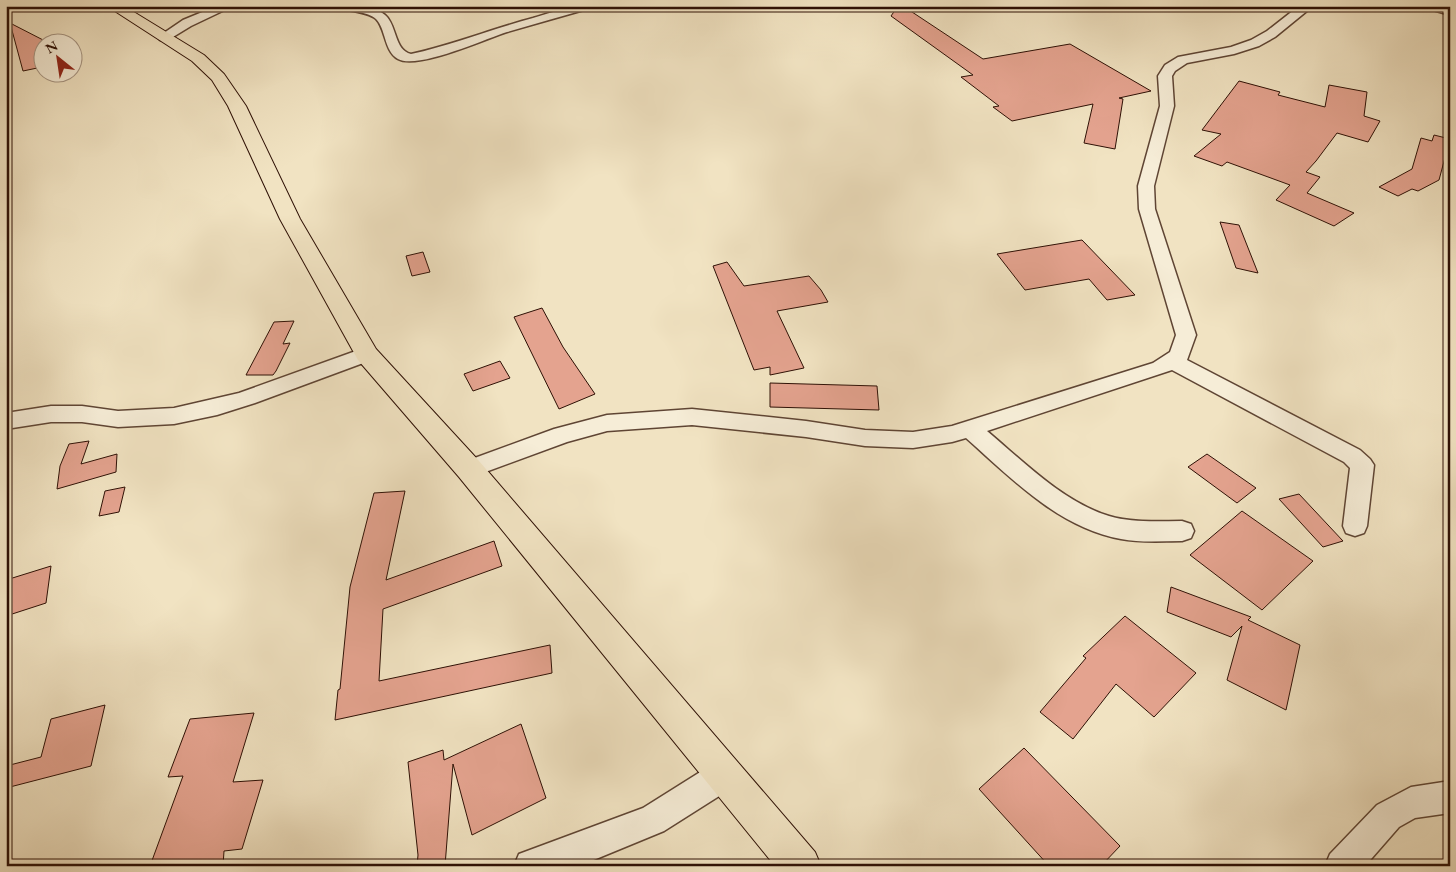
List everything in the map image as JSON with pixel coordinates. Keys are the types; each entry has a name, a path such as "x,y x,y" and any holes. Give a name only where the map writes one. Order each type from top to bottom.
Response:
{"main road":[{"path":"114,6 198,58 218,78 237,106 290,219 366,354 469,469 801,866"}],"street":[{"path":"164,37 194,19 227,6"},
{"path":"340,6 373,13 382,18 396,49 402,56 411,58 447,50 502,30 587,6"},
{"path":"469,469 562,436 607,423 692,417 806,429 865,438 913,440 952,434 1160,368 1179,356 1186,335 1147,209 1146,186 1167,106 1166,76 1170,68 1183,60 1234,50 1255,43 1272,34 1307,6"},
{"path":"1430,6 1450,12"},
{"path":"6,421 51,414 82,414 118,419 174,416 217,408 366,354"},
{"path":"1171,361 1352,456 1362,465 1355,526"},
{"path":"969,428 1052,496 1103,525 1135,531 1182,531"},
{"path":"531,866 557,858 653,820 724,776"},
{"path":"1342,866 1388,816 1411,803 1450,797"}],"building":[{"path":"898,6 903,6 983,59 1070,44 1151,91 1119,98 1123,99 1115,149 1084,143 1093,104 1012,121 993,107 999,106 961,77 973,75 891,16"},
{"path":"10,23 32,34 32,69 23,71"},
{"path":"1239,81 1280,92 1278,95 1325,107 1329,85 1367,92 1364,116 1380,121 1368,142 1337,133 1306,172 1320,177 1307,193 1354,213 1334,226 1276,200 1290,185 1227,162 1222,166 1194,156 1221,134 1202,130"},
{"path":"1434,135 1450,139 1439,180 1418,191 1412,189 1398,196 1379,187 1412,169 1421,138 1432,141"},
{"path":"1220,222 1239,225 1258,273 1236,268"},
{"path":"1082,240 1135,295 1107,300 1089,279 1025,290 997,254"},
{"path":"423,252 430,272 412,276 406,256"},
{"path":"727,262 744,286 809,276 821,290 828,302 777,311 804,368 770,375 770,367 754,370 713,266"},
{"path":"542,308 563,347 595,394 559,409 514,317"},
{"path":"294,321 283,344 290,343 273,375 246,375 274,322"},
{"path":"500,361 510,378 473,391 464,374"},
{"path":"770,383 877,386 879,410 770,407"},
{"path":"89,441 81,464 117,454 116,472 57,489 60,466 69,444"},
{"path":"1207,454 1256,488 1237,503 1188,467"},
{"path":"125,487 119,512 99,516 105,491"},
{"path":"405,491 386,580 494,541 502,566 383,609 379,681 550,645 552,673 335,720 350,587 374,493"},
{"path":"1299,494 1343,541 1323,547 1279,499"},
{"path":"1242,511 1313,561 1262,610 1190,555"},
{"path":"51,566 46,603 6,616 6,580"},
{"path":"1171,587 1251,617 1248,620 1300,645 1286,710 1227,680 1242,626 1231,637 1167,612"},
{"path":"1125,616 1196,673 1154,717 1116,684 1073,739 1040,712 1086,658 1083,656"},
{"path":"105,705 91,766 6,788 6,766 41,757 51,719"},
{"path":"254,713 233,782 263,780 242,849 224,851 223,866 150,866 183,776 168,777 190,719"},
{"path":"521,724 546,798 472,835 453,764 445,866 417,866 418,855 408,762 443,750 444,760"},
{"path":"1024,748 1120,846 1101,866 1049,866 979,789"}]}
